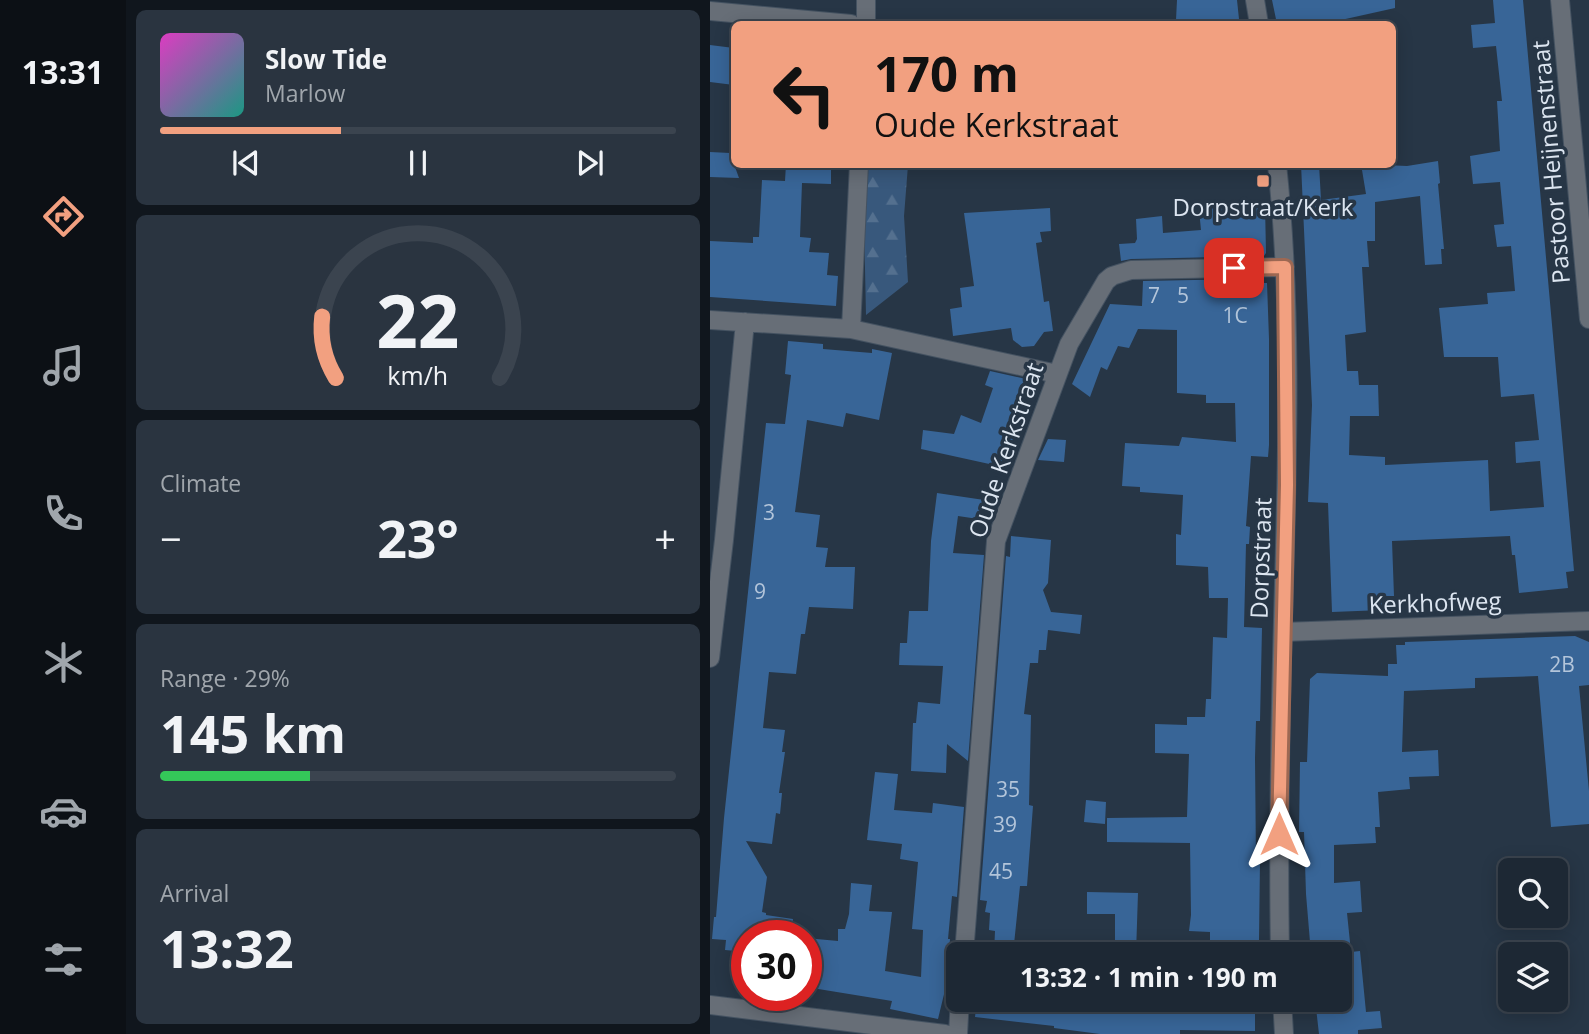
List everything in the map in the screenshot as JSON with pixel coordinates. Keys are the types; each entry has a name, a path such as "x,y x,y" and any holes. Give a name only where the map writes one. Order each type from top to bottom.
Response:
{"street":[{"path":"866,0 866,21"},
{"path":"1255,0 1258,21"},
{"name":"Pastoor Heijnenstraat","path":"1560,0 1588,319"},
{"path":"710,11 818,21"},
{"path":"851,329 859,168"},
{"name":"Dorpstraat","path":"1277,168 1285,267 1287,485 1279,778 1280,942"},
{"name":"Oude Kerkstraat","path":"965,942 993,556 1000,528 1069,344 1106,281 1112,276 1131,270 1285,267"},
{"path":"710,320 851,329 1057,374"},
{"path":"710,659 725,540 745,322"},
{"name":"Kerkhofweg","path":"1283,632 1588,621"},
{"path":"710,1005 945,1034"},
{"path":"957,1034 959,1012"},
{"path":"1283,1012 1284,1034"}],"green space":[{"path":"866,168 908,168 904,216 908,282 866,315"}],"building":[{"path":"1177,0 1237,0 1239,19 1176,20"},
{"path":"1272,0 1395,0 1395,8 1336,21 1276,21"},
{"path":"1493,0 1523,0 1574,571 1566,572 1568,588 1519,593 1510,536 1392,541 1394,596 1382,596 1383,610 1332,612 1328,503 1308,502 1312,405 1301,168 1319,168 1321,200 1366,194 1362,168 1396,168 1396,166 1438,161 1444,249 1441,249 1442,264 1425,265 1420,196 1375,202 1375,241 1367,241 1369,267 1362,267 1366,332 1345,335 1347,371 1358,371 1359,385 1378,385 1379,416 1350,416 1349,455 1385,457 1385,465 1488,460 1490,511 1544,507 1540,461 1516,463 1515,442 1539,440 1534,394 1501,397 1498,357 1444,357 1439,308 1488,304 1487,293 1515,291 1511,246 1497,247 1494,225 1504,224 1500,182 1473,184 1470,156 1500,151 1497,101 1502,101 1496,46 1473,48 1471,25 1495,23"},
{"path":"710,45 731,48 731,85 710,82"},
{"path":"710,152 730,153 731,168 735,168 739,178 710,177"},
{"path":"786,168 831,168 831,184 802,183 800,237 811,238 809,252 829,253 827,275 838,276 836,306 710,297 710,241 753,243 753,237 759,237 762,180 785,181"},
{"path":"1265,205 1264,256 1121,261 1119,244 1135,243 1137,239 1136,219 1162,216 1163,233 1201,230 1199,210"},
{"path":"1050,208 1051,231 1040,232 1042,242 1036,243 1044,302 1049,301 1053,331 1044,332 1034,346 1022,347 1013,340 1011,328 953,336 950,309 962,307 960,288 974,286 964,213"},
{"path":"1245,279 1241,283 1267,283 1269,339 1268,457 1251,456 1246,526 1250,527 1249,544 1246,544 1244,627 1262,628 1260,721 1256,721 1255,758 1256,861 1260,860 1259,940 1210,940 1210,932 1189,931 1190,843 1107,842 1107,818 1187,817 1189,754 1155,753 1155,724 1187,725 1187,717 1205,717 1206,699 1211,699 1213,637 1227,638 1228,598 1209,598 1208,567 1176,565 1176,534 1181,535 1183,495 1140,492 1140,487 1122,486 1125,443 1179,446 1182,437 1236,442 1235,403 1206,403 1206,395 1177,393 1177,330 1138,329 1129,348 1118,346 1107,370 1101,367 1090,397 1072,384 1110,304 1142,306 1143,281"},
{"path":"788,341 823,344 823,349 872,353 872,349 892,353 879,420 846,413 843,427 807,420 795,512 820,515 816,547 828,548 825,567 855,567 853,609 809,607 805,634 801,634 796,674 769,672 763,728 785,730 779,793 782,793 780,814 776,813 772,844 746,841 767,877 762,912 793,920 731,920 731,951 725,950 726,940 712,939 724,818 766,423 785,424 791,375 785,374"},
{"path":"990,371 1031,380 1003,467 921,449 923,430 954,434 961,415 981,423 993,388 985,385"},
{"path":"1048,439 1066,440 1064,462 1038,460"},
{"path":"937,493 991,501 985,520 958,516 953,553 984,555 968,761 947,744 946,773 911,771 913,723 916,723 918,702 940,704 943,666 899,665 900,643 907,643 909,611 928,611 931,541"},
{"path":"1011,536 1051,540 1048,583 1043,590 1051,612 1082,615 1080,634 1048,630 1046,650 1039,650 1038,663 1030,663 1024,714 1031,715 1029,805 1033,806 1027,886 1020,886 1014,942 995,942 995,931 989,930 990,913 985,912 987,901 980,900 1006,556 1010,557"},
{"path":"1575,636 1589,642 1589,685 1579,686 1589,791 1589,824 1551,827 1538,676 1475,678 1475,688 1404,691 1402,752 1438,750 1439,776 1409,777 1410,789 1378,792 1380,827 1375,827 1376,843 1334,845 1334,883 1360,881 1362,912 1347,913 1350,942 1310,942 1304,832 1299,832 1300,762 1307,762 1310,679 1317,673 1388,676 1388,664 1397,664 1396,645 1405,645 1405,642"},
{"path":"875,772 898,774 894,810 932,813 933,803 964,807 957,897 952,896 950,942 946,942 946,986 938,1019 890,1009 892,1001 822,990 822,940 838,941 838,929 845,929 851,883 872,885 869,911 892,912 885,971 921,977 923,930 912,929 918,862 900,859 902,844 867,840"},
{"path":"1086,800 1106,802 1105,824 1084,822"},
{"path":"1087,892 1138,893 1136,942 1115,942 1115,914 1087,914"},
{"path":"1360,951 1366,1012 1380,1011 1382,1028 1358,1030 1358,1034 1319,1034 1316,1012 1352,1012 1352,952"},
{"path":"976,1012 1255,1012 1255,1031 1180,1030 1180,1034 1100,1034 975,1017"}],"place":[{"name":"Dorpstraat/Kerk","path":"1263,181"}],"route":[{"path":"1234,268 1285,267 1287,485 1279,834"}]}
